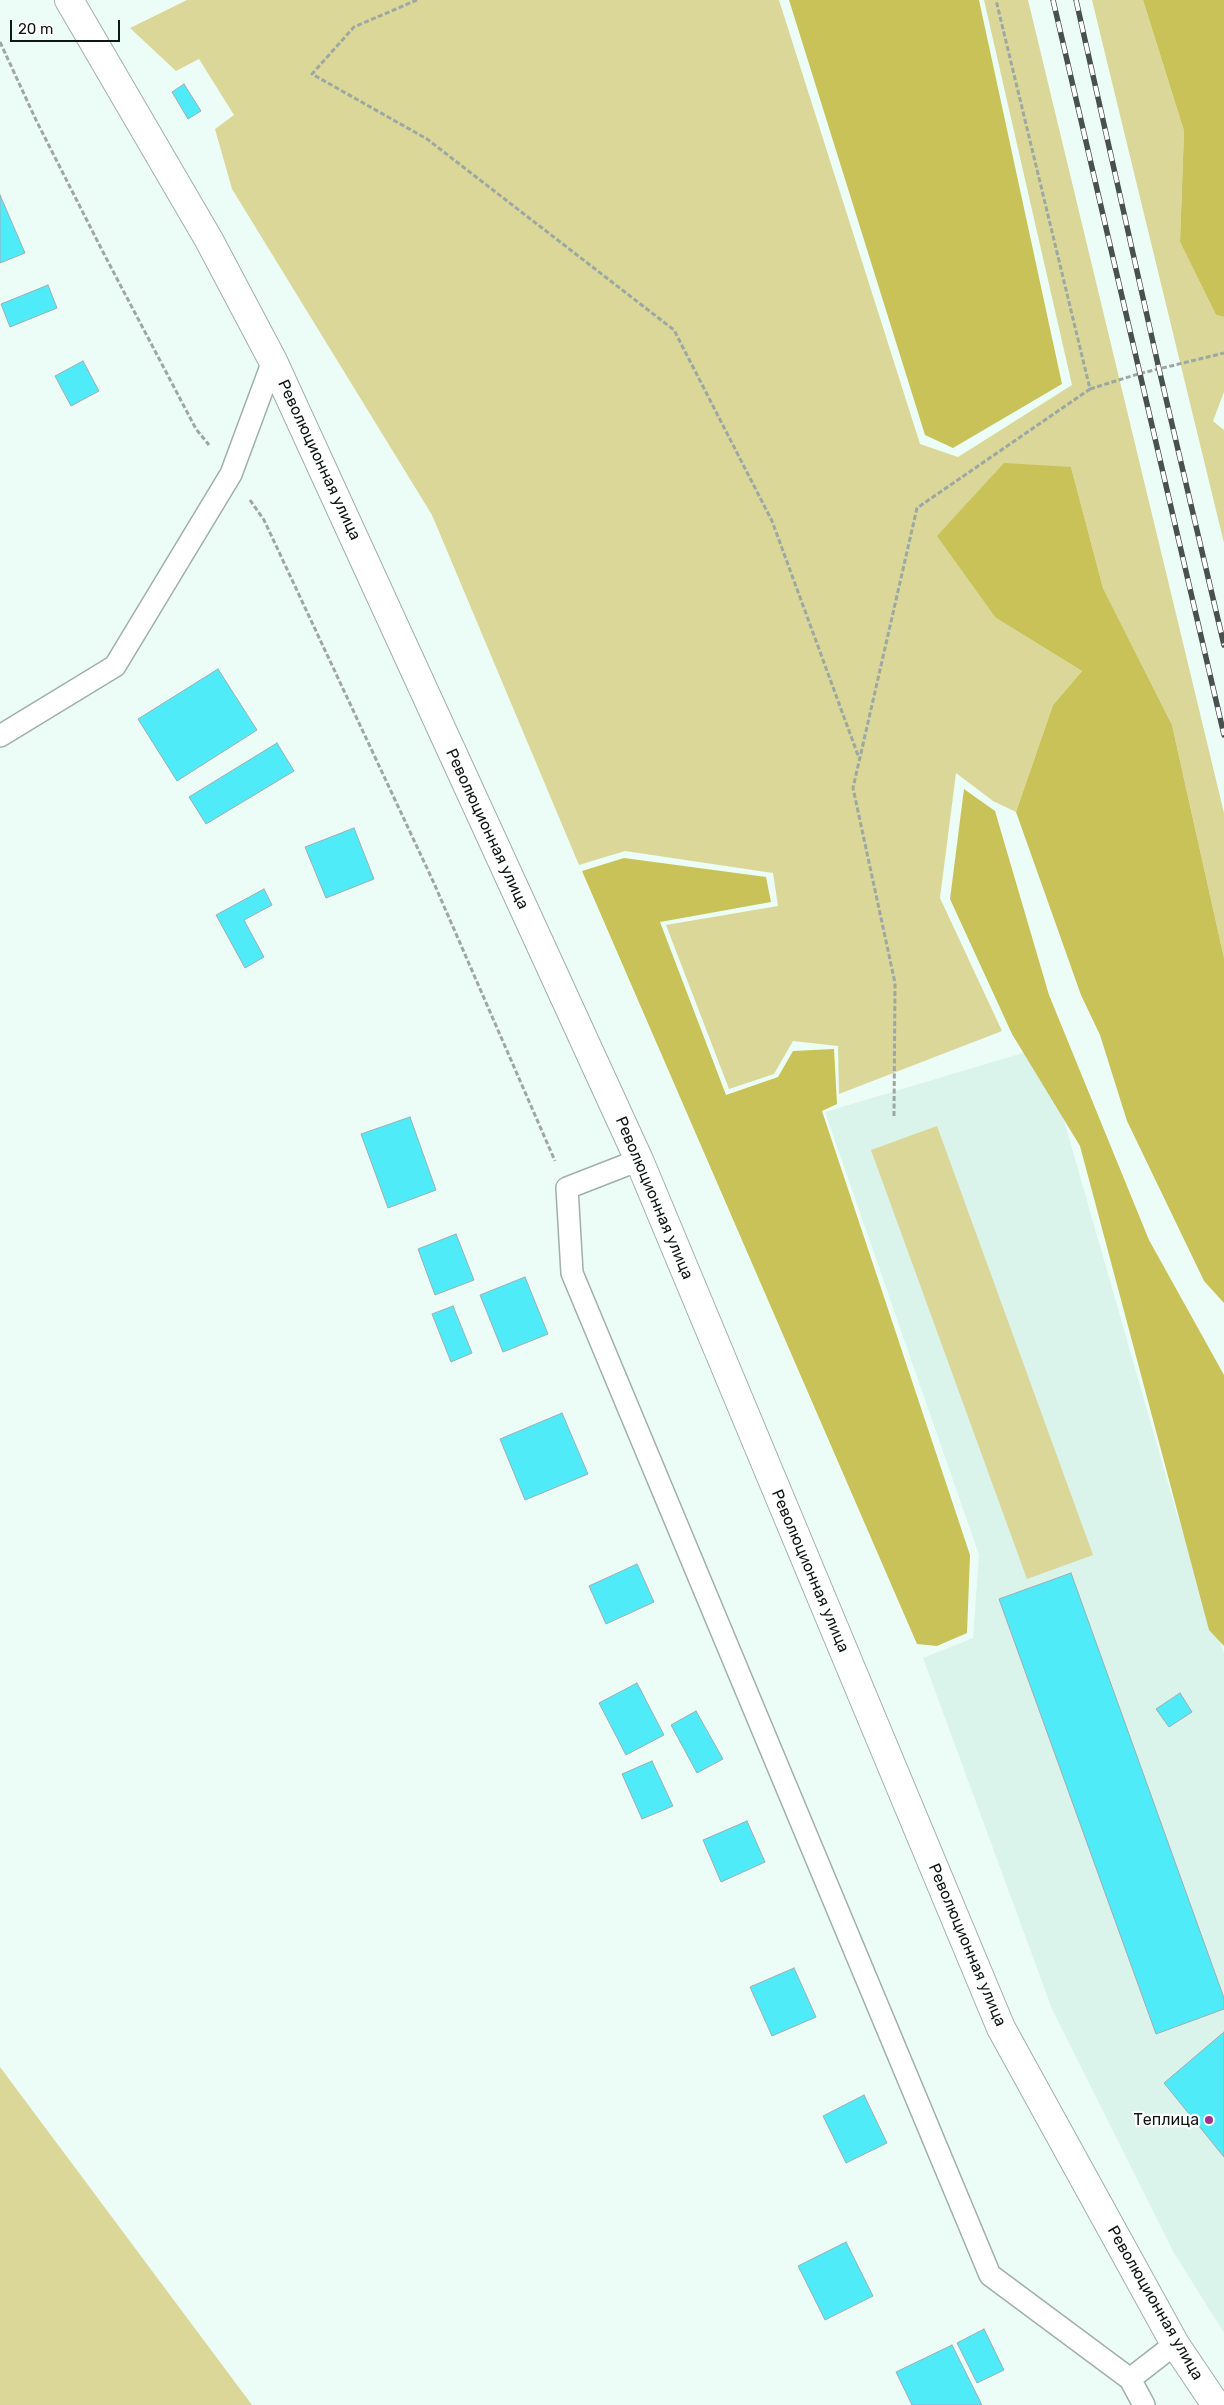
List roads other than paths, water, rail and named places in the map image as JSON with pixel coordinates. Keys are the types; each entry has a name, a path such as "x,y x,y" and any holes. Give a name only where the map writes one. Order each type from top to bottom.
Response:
{"street":[{"name":"Революционная улица","path":"69,0 209,240 273,361 639,1160 1001,2028 1175,2344 1216,2405"}],"lane":[{"path":"0,736 115,666 231,474 273,361"},
{"path":"639,1160 567,1188 572,1272 990,2275 1130,2379 1144,2405"},
{"path":"1130,2379 1175,2344"}],"railway":[{"path":"1053,0 1224,735"},
{"path":"1076,0 1159,369 1224,645"}],"place":[{"name":"Теплица","path":"1209,2120"}]}
